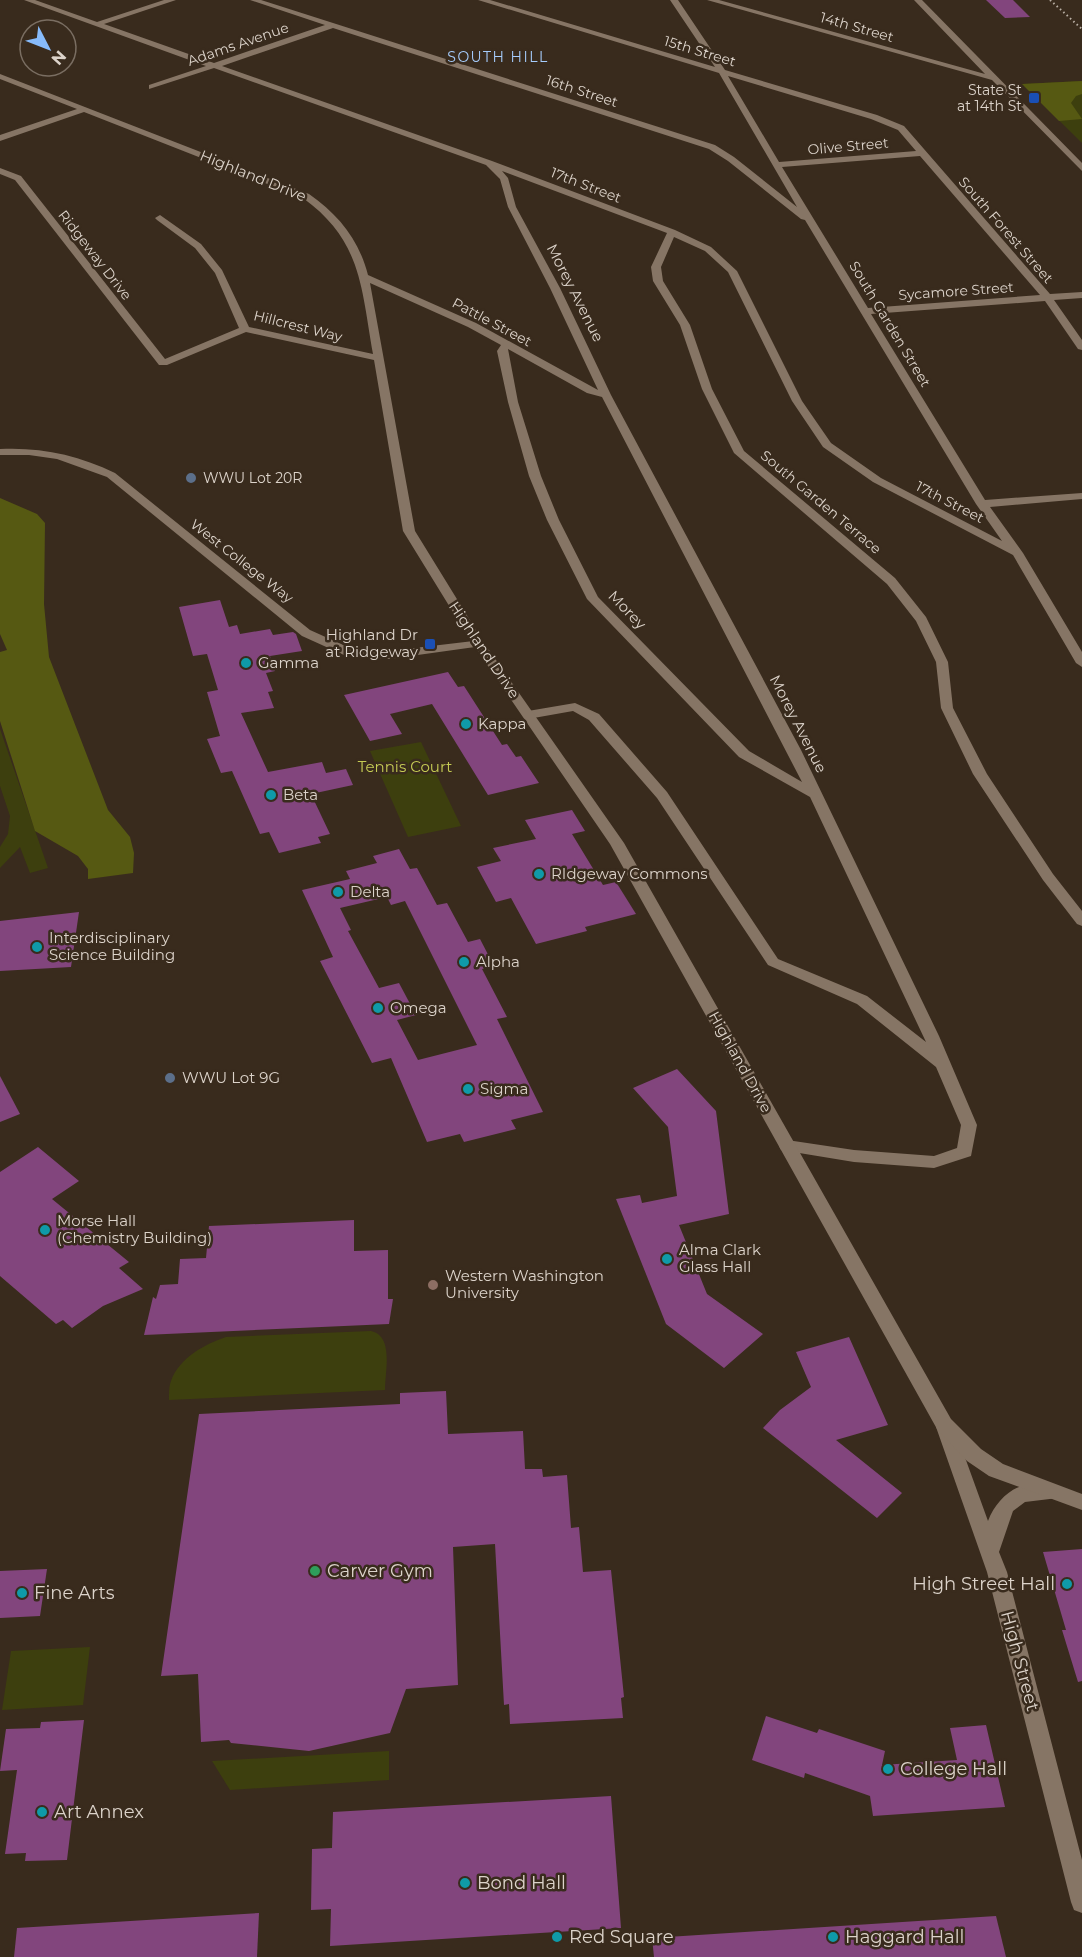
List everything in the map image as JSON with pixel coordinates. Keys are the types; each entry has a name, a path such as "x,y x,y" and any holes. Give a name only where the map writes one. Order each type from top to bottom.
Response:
{"street":[{"name":"17th Street","path":"28,0 489,163 672,231 708,249 732,272 797,401 827,445 877,480 1017,553"},
{"path":"97,24 172,0"},
{"name":"16th Street","path":"254,0 712,147 731,159 813,224"},
{"name":"15th Street","path":"482,0 874,117 901,128 907,135"},
{"name":"South Garden Street","path":"674,0 696,29 723,72 776,165 867,311 982,504 1017,553 1082,663"},
{"name":"14th Street","path":"711,0 996,79"},
{"path":"918,0 1082,168"},
{"name":"Adams Avenue","path":"152,87 333,25"},
{"name":"Highland Drive","path":"0,76 306,196 338,223 350,240 359,255 364,276 409,531 478,643 617,843 944,1424"},
{"path":"0,138 85,109"},
{"name":"South Forest Street","path":"907,135 1047,297 1082,346"},
{"name":"Olive Street","path":"776,165 921,153"},
{"name":"Morey Avenue","path":"489,163 504,178 512,207 555,288 606,395 794,750 943,1064 969,1125 965,1152 934,1162 854,1156 787,1146"},
{"name":"Ridgeway Drive","path":"0,171 18,178 163,363 245,329"},
{"name":"Hillcrest Way","path":"160,218 198,246 219,272 245,329 377,358"},
{"name":"South Garden Terrace","path":"672,231 656,267 658,281 686,325 707,389 739,453 891,581 922,620 942,662 947,708 990,788 1048,877 1082,921"},
{"name":"Pattle Street","path":"364,276 472,325 591,391 606,395"},
{"name":"Sycamore Street","path":"867,311 1082,295"},
{"name":"Morey","path":"506,345 502,351 513,402 535,476 553,520 593,599 744,754 816,795"},
{"name":"West College Way","path":"0,452 25,451 59,455 111,475 306,633 348,652 389,656 478,643"},
{"path":"982,504 1082,496"},
{"path":"528,715 575,707 594,717 662,795 773,962 862,1000 943,1064"},
{"path":"944,1424 974,1455 996,1470 1082,1502"},
{"name":"High Street","path":"944,1424 990,1551 1027,1684 1082,1902"},
{"path":"990,1551 998,1521 1007,1503 1018,1494 1033,1491 1051,1492"}],"green space":[{"path":"1082,81 1082,143 1022,84"},
{"path":"0,729 48,868 30,873 20,847 0,868 0,847 8,834 10,816 0,786"},
{"name":"Tennis Court","path":"421,742 461,826 408,837 370,751"},
{"path":"371,1331 378,1334 386,1347 385,1390 169,1400 170,1383 180,1365 201,1348 226,1337"},
{"path":"90,1647 83,1705 2,1710 11,1651"},
{"path":"389,1751 389,1780 230,1790 212,1761"}],"shaded area":[{"path":"1082,81 1082,94 1076,96 1071,103 1082,119 1059,121 1022,84"},
{"path":"0,498 37,514 45,523 44,604 49,657 108,810 130,837 134,853 133,873 88,879 88,869 78,856 35,831 0,721 0,652 7,650 0,634"}],"building":[{"path":"986,0 1013,0 1030,17 1005,18"},
{"path":"220,600 229,627 237,625 240,634 270,629 273,635 293,632 296,634 302,651 270,656 275,671 266,673 273,691 268,692 274,708 241,713 268,772 322,762 326,773 346,769 353,785 311,794 330,834 318,837 321,843 279,853 269,832 260,834 232,771 221,773 207,739 220,736 207,692 218,690 207,654 193,656 179,607"},
{"name":"Kappa","path":"448,672 458,687 464,686 502,745 507,744 516,757 521,756 539,783 488,795 432,704 390,714 402,734 370,741 344,695"},
{"name":"RIdgeway Commons","path":"572,810 585,831 572,834 603,885 616,882 636,914 585,927 587,931 536,944 511,898 496,902 477,867 501,861 493,848 536,839 525,820"},
{"path":"399,849 410,869 417,868 437,905 447,903 468,942 480,939 494,966 482,969 507,1017 497,1019 543,1112 511,1120 516,1129 464,1142 460,1134 427,1142 391,1058 372,1063 320,961 333,957 302,890 350,879 346,871 377,863 373,856","holes":["387,897 391,905 405,901 477,1045 418,1060 397,1020 416,1015 399,983 379,988 348,931 351,930 340,908"]},
{"name":"Interdisciplinary Science Building","path":"79,912 71,967 0,971 0,921"},
{"path":"677,1069 716,1111 729,1214 679,1225 707,1294 763,1334 724,1368 666,1324 616,1199 640,1195 642,1203 677,1196 668,1127 633,1088"},
{"path":"0,1076 20,1114 0,1122"},
{"name":"Morse Hall (Chemistry Building)","path":"38,1147 79,1181 52,1199 129,1262 119,1268 143,1289 103,1306 72,1328 63,1320 56,1324 0,1276 0,1172"},
{"path":"354,1220 354,1251 388,1250 388,1299 393,1299 389,1324 144,1335 153,1297 156,1299 160,1285 178,1284 180,1259 206,1258 209,1226"},
{"path":"849,1337 888,1425 836,1440 902,1493 877,1518 763,1428 780,1410 811,1387 796,1352"},
{"name":"Carver Gym","path":"446,1391 448,1434 523,1431 525,1469 542,1469 543,1477 567,1475 571,1528 579,1527 583,1572 611,1570 624,1697 621,1698 623,1718 510,1724 509,1704 504,1705 495,1544 453,1547 458,1685 406,1689 390,1733 309,1751 231,1743 229,1740 201,1742 198,1674 161,1676 199,1414 400,1404 400,1393"},
{"name":"High Street Hall","path":"1082,1549 1082,1681 1078,1682 1062,1630 1066,1630 1043,1552"},
{"name":"Fine Arts","path":"47,1569 40,1616 0,1618 0,1571"},
{"name":"College Hall","path":"766,1716 817,1733 819,1729 885,1751 882,1765 957,1760 950,1728 986,1725 1005,1807 873,1816 870,1796 805,1773 804,1778 752,1760"},
{"name":"Art Annex","path":"84,1720 67,1860 25,1861 26,1853 5,1854 17,1770 0,1771 6,1729 40,1728 41,1722"},
{"name":"Bond Hall","path":"611,1796 621,1928 330,1946 331,1909 311,1910 312,1849 332,1848 333,1812"},
{"path":"259,1913 257,1957 14,1957 17,1928"},
{"name":"Haggard Hall","path":"996,1916 1006,1957 654,1957 652,1938"}],"railway":[{"path":"1050,0 1082,29"}],"place":[{"name":"State St at 14th St","path":"1034,98"},
{"name":"WWU Lot 20R","path":"191,478"},
{"name":"Highland Dr at Ridgeway","path":"430,644"},
{"name":"Gamma","path":"246,663"},
{"name":"Kappa","path":"466,724"},
{"name":"Beta","path":"271,795"},
{"name":"RIdgeway Commons","path":"539,874"},
{"name":"Delta","path":"338,892"},
{"name":"Interdisciplinary Science Building","path":"37,947"},
{"name":"Alpha","path":"464,962"},
{"name":"Omega","path":"378,1008"},
{"name":"WWU Lot 9G","path":"170,1078"},
{"name":"Sigma","path":"468,1089"},
{"name":"Morse Hall (Chemistry Building)","path":"45,1230"},
{"name":"Alma Clark Glass Hall","path":"667,1259"},
{"name":"Western Washington University","path":"433,1285"},
{"name":"Carver Gym","path":"315,1571"},
{"name":"High Street Hall","path":"1067,1584"},
{"name":"Fine Arts","path":"22,1593"},
{"name":"College Hall","path":"888,1769"},
{"name":"Art Annex","path":"42,1812"},
{"name":"Bond Hall","path":"465,1883"},
{"name":"Red Square","path":"557,1937"},
{"name":"Haggard Hall","path":"833,1937"}],"district":[{"name":"SOUTH HILL","path":"498,57"}]}
